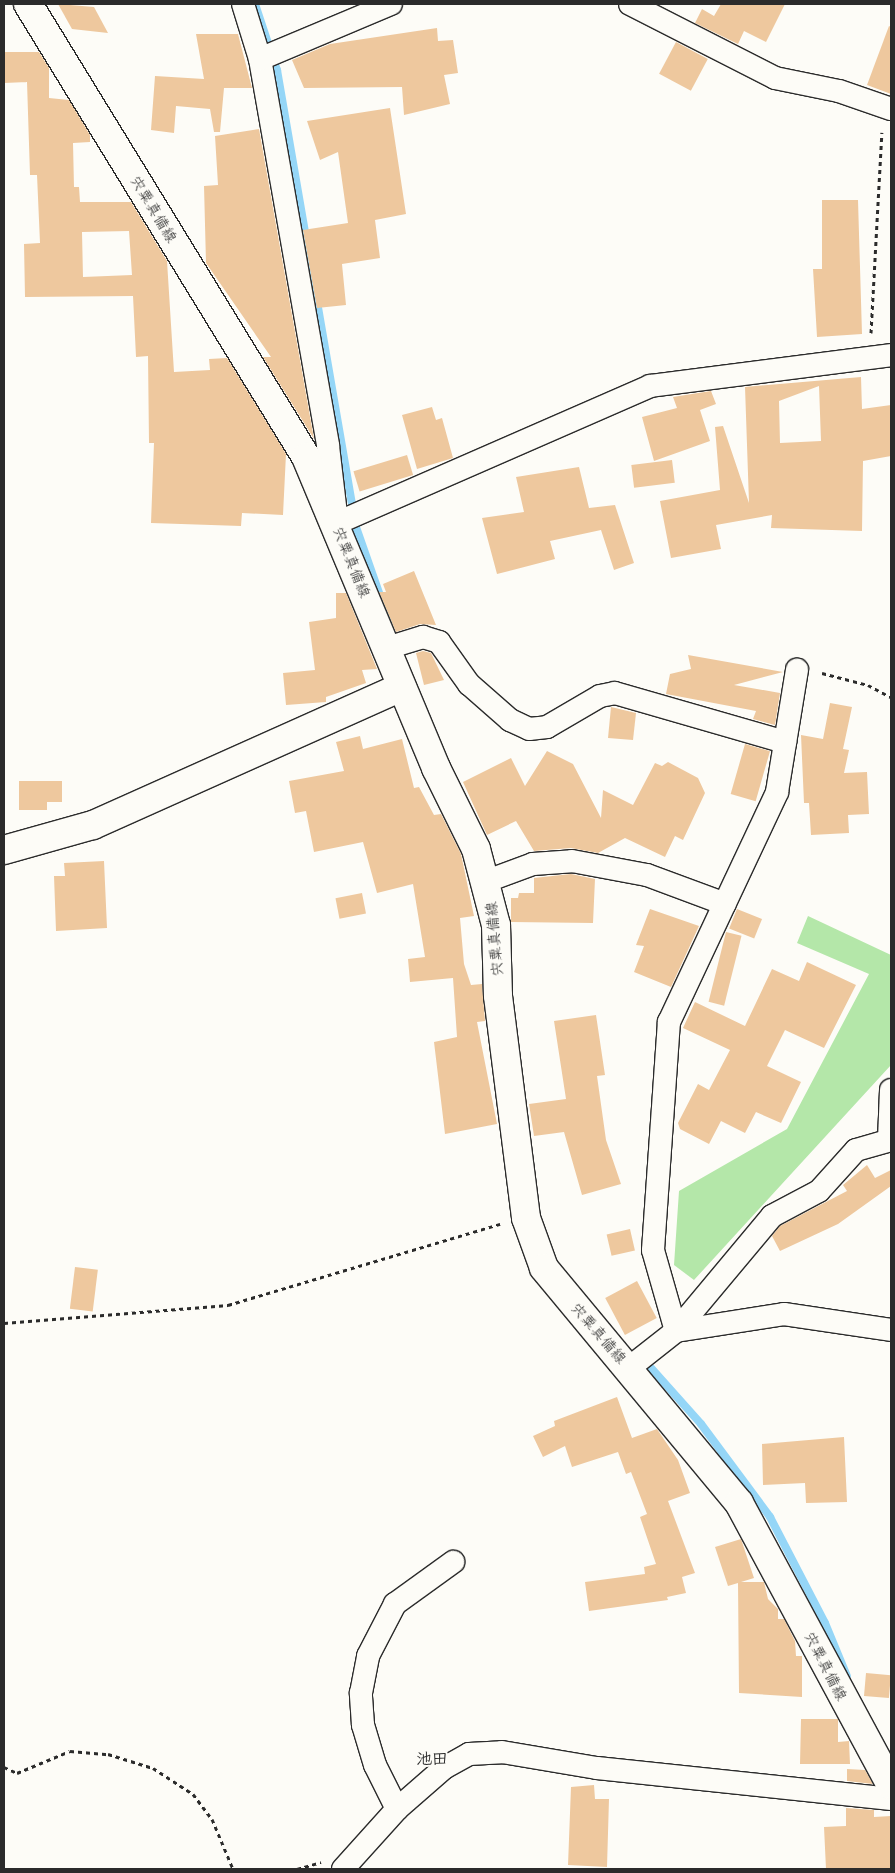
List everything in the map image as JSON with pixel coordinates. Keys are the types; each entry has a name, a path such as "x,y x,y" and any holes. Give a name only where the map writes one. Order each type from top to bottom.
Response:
{"main road":[{"name":"宍粟真備線","path":"28,4 306,457 348,519 394,646 401,687 487,881 496,925 498,996 526,1218 544,1268 699,1450 753,1524 891,1785"},
{"path":"4,850 93,824 401,687"}],"street":[{"path":"243,4 269,55 328,446 348,519 650,386 881,358"},
{"path":"269,55 391,4"},
{"path":"630,4 775,78 839,91 888,108"},
{"path":"394,646 423,637 439,642 469,684 510,720 529,729 547,727 600,696 615,693 785,742"},
{"path":"676,1331 653,1250 669,1022 777,792 797,670"},
{"path":"487,881 533,864 572,861 647,875 725,904"},
{"path":"629,1368 676,1331 772,1216 819,1191 856,1150 890,1140 891,1090"},
{"path":"676,1331 784,1314 891,1330"},
{"path":"397,1809 375,1765 362,1725 361,1693 368,1656 395,1604 453,1562"},
{"path":"343,1869 397,1809 444,1768 469,1754 502,1752 598,1768 891,1799"}],"path":[{"path":"881,358 888,108"},
{"path":"797,670 842,676 891,697"},
{"path":"4,1323 228,1306 526,1218"},
{"path":"4,1767 18,1773 70,1751 108,1754 153,1768 193,1794 212,1819 233,1869"}],"green space":[{"path":"808,916 891,955 891,1065 694,1280 674,1265 679,1191 787,1129 869,974 797,943"}],"building":[{"path":"58,4 94,7 108,33 72,29"},
{"path":"721,4 785,4 766,42 744,31 738,44 695,23 702,9 714,16"},
{"path":"889,26 891,27 891,94 867,85"},
{"path":"437,28 438,41 453,40 458,73 444,75 450,104 404,115 402,87 304,88 292,60 330,44"},
{"path":"196,34 238,34 252,88 224,88 220,132 214,132 210,109 176,106 174,133 151,130 155,76 204,79"},
{"path":"676,42 708,59 691,91 659,74"},
{"path":"4,52 39,52 49,68 49,98 69,100 90,135 90,142 73,143 74,187 79,187 80,202 131,202 167,261 174,372 210,370 209,359 227,358 286,454 283,515 242,513 241,526 151,523 154,443 149,443 148,356 136,357 133,296 25,297 24,244 40,243 37,175 30,175 27,82 4,83","holes":["129,231 132,275 83,277 82,232"]},
{"path":"390,108 406,214 375,220 380,258 342,264 346,305 317,308 303,230 348,223 338,152 320,160 307,121"},
{"path":"259,129 314,439 263,357 271,357 206,263 204,186 218,185 215,136"},
{"path":"822,200 858,200 862,334 817,337 813,269 822,269"},
{"path":"861,377 862,409 891,405 891,456 863,461 862,531 771,528 772,515 716,525 721,549 671,558 660,501 720,490 715,427 723,426 749,503 745,387","holes":["819,386 821,441 780,443 779,401"]},
{"path":"711,391 716,404 700,410 710,441 654,461 642,417 677,408 673,397"},
{"path":"432,407 436,420 442,418 453,458 417,469 402,415"},
{"path":"407,455 413,475 360,491 353,471"},
{"path":"672,460 675,483 634,488 631,465"},
{"path":"579,467 589,508 615,505 634,563 614,570 601,530 550,541 555,559 497,574 482,518 524,512 516,477"},
{"path":"414,571 436,625 420,624 396,632 379,592 386,592 383,584"},
{"path":"336,593 346,593 377,669 362,670 366,683 326,697 326,702 286,705 283,673 315,670 309,622 336,618"},
{"path":"423,651 431,653 444,680 424,685 416,653"},
{"path":"688,655 783,672 734,685 780,693 775,725 753,719 756,711 666,694 670,674 691,669"},
{"path":"830,703 852,707 843,749 849,750 844,773 867,772 869,814 848,815 849,833 811,835 809,803 804,803 801,735 823,739"},
{"path":"611,707 636,713 633,740 608,738"},
{"path":"360,736 363,749 402,739 414,788 419,787 434,815 441,814 461,854 474,916 460,918 464,964 471,985 482,984 485,1021 477,1022 497,1124 445,1134 434,1042 457,1037 453,978 410,982 408,959 425,957 413,884 377,893 363,842 314,852 306,811 295,813 289,781 344,771 336,742"},
{"path":"745,744 770,751 756,801 731,794"},
{"path":"547,751 573,764 601,818 603,790 633,805 655,763 662,766 668,762 698,778 705,793 683,840 675,836 665,857 625,838 598,853 571,848 534,851 516,821 487,835 463,782 511,758 525,786"},
{"path":"19,781 62,781 62,802 47,802 47,810 19,810"},
{"path":"104,861 107,928 56,931 54,876 65,876 64,863"},
{"path":"571,874 595,879 593,923 511,922 511,898 518,898 519,893 534,893 534,878"},
{"path":"362,893 366,914 340,919 335,898"},
{"path":"650,909 699,926 671,987 634,972 644,946 636,945"},
{"path":"737,909 762,919 754,939 729,928"},
{"path":"726,932 742,936 724,1006 709,1002"},
{"path":"807,962 856,985 824,1048 785,1030 767,1066 801,1082 781,1123 756,1112 745,1133 721,1121 709,1144 680,1129 678,1123 698,1084 709,1090 730,1050 683,1028 695,1002 745,1026 772,969 799,981"},
{"path":"596,1015 605,1075 597,1076 606,1140 621,1184 582,1195 564,1132 534,1136 529,1104 566,1099 554,1021"},
{"path":"867,1165 875,1178 891,1170 891,1186 838,1224 780,1251 772,1236 780,1226 847,1191 843,1185"},
{"path":"630,1229 635,1250 612,1256 607,1234"},
{"path":"75,1267 98,1270 93,1311 70,1309"},
{"path":"637,1281 657,1318 625,1335 605,1298"},
{"path":"617,1397 632,1438 657,1429 678,1460 690,1493 668,1501 695,1573 682,1577 686,1593 667,1597 668,1600 589,1611 585,1582 645,1574 644,1567 656,1564 640,1517 647,1514 631,1472 626,1474 618,1452 572,1467 565,1446 543,1457 533,1436 555,1426 554,1421"},
{"path":"844,1437 847,1502 806,1503 805,1483 763,1485 762,1444"},
{"path":"741,1539 754,1578 741,1582 764,1582 768,1599 778,1609 778,1619 784,1619 795,1641 796,1656 802,1656 802,1697 739,1693 738,1583 728,1586 715,1547"},
{"path":"866,1673 891,1675 889,1698 864,1696"},
{"path":"801,1719 838,1719 838,1742 849,1741 850,1764 800,1764"},
{"path":"847,1769 865,1770 873,1784 847,1781"},
{"path":"594,1785 595,1799 609,1799 607,1867 568,1865 571,1787"},
{"path":"846,1808 874,1810 874,1817 891,1816 891,1869 826,1869 824,1827 846,1826"}],"waterway":[{"path":"255,4 277,70 356,527 389,621"},
{"path":"651,1368 701,1424 770,1517 825,1623 847,1676"}],"district":[{"name":"池田","path":"432,1758"}]}
